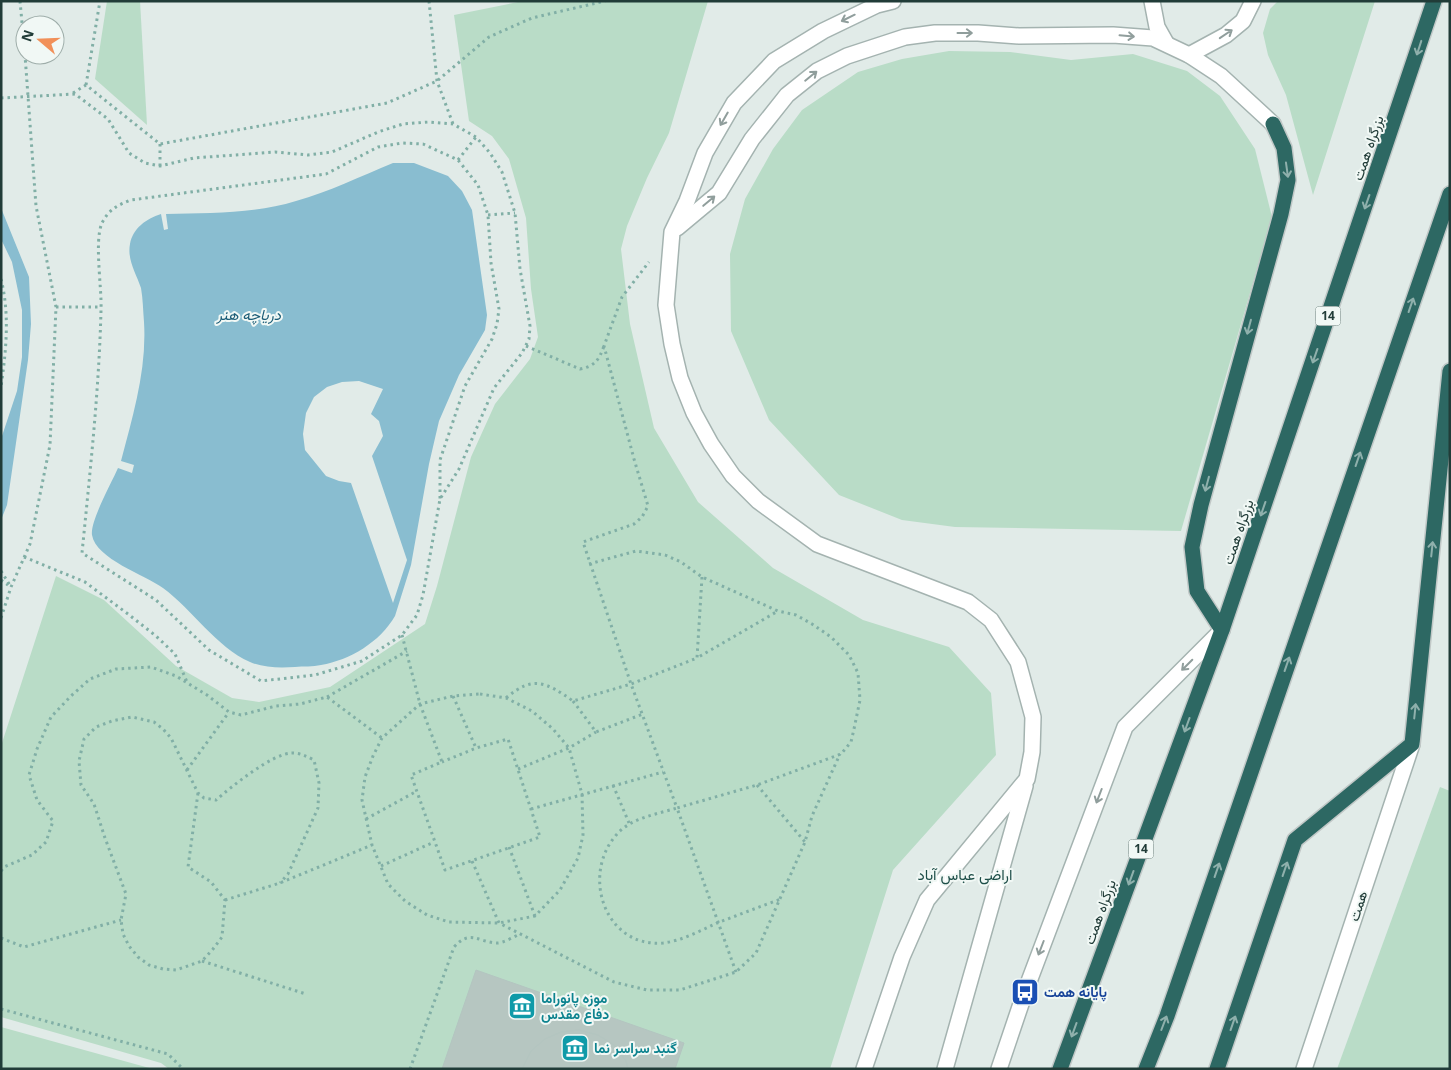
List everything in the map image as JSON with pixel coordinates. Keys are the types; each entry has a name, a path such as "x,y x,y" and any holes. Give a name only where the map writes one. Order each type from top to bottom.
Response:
{"highway":[{"name":"بزرگراه همت","path":"1060,1069 1222,630 1434,1"},
{"path":"1222,630 1198,591 1192,547 1201,505 1281,214 1288,180 1284,148 1272,124"},
{"path":"1146,1069 1167,1016 1450,194"},
{"path":"1217,1069 1295,840 1412,744 1450,370"}],"street":[{"path":"893,1 877,5 823,31 774,62 734,103 705,153 687,201 672,232 666,305 680,378 694,413 711,444 733,476 758,501 817,544 968,602 991,620 1018,662 1033,717 1032,752 1027,779 945,1069"},
{"path":"1152,1 1157,27 1166,43"},
{"path":"1189,55 1226,34 1243,21 1253,1"},
{"path":"672,232 719,193 752,139 787,95 817,71 847,56 905,37 935,33 978,33 1019,36 1113,34 1153,38 1189,55 1221,76 1272,124"},
{"path":"999,1069 1025,992 1125,727 1222,630"},
{"name":"همت","path":"1304,1069 1412,744"},
{"path":"864,1069 902,957 927,900 1027,779"}],"path":[{"path":"20,1 21,15"},
{"path":"86,86 100,1"},
{"path":"429,1 437,81 453,124"},
{"path":"86,86 160,144 387,103 437,81 489,36 532,18 606,1"},
{"path":"1,618 11,587 30,544 50,445 56,308 36,206 26,65"},
{"path":"73,93 86,86"},
{"path":"1,98 75,94 108,119 129,152 145,163 160,166 203,158 275,152 308,155 332,152 378,132 403,124 429,122 453,124 476,137 490,153 502,172 515,213 520,269 530,326 529,339 522,353 494,388 459,469 440,499"},
{"path":"458,160 476,137"},
{"path":"402,143 423,144 458,160 478,185 488,215 491,263 499,310 492,339 465,386 440,460 440,499 423,594 417,615 402,635 362,661 315,675 261,680 209,650 156,600 82,553 97,407 101,308 99,247 102,224 112,208 131,200 326,174 378,147 402,143"},
{"path":"160,144 160,166"},
{"path":"488,215 515,213"},
{"path":"526,346 580,368 588,367 599,359 622,297 650,261"},
{"path":"1,279 5,294 7,341 1,387"},
{"path":"56,308 101,308"},
{"path":"604,346 648,506 642,517 634,524 583,542 631,684 736,972"},
{"path":"472,860 499,923 614,982 647,990 680,990 736,972 756,953 806,842 812,816 841,754 850,742 860,700 858,673 849,655 831,636 796,615 778,611 702,577 681,562 666,555 636,550 590,564"},
{"path":"24,557 85,582 128,614 176,654 188,684"},
{"path":"1,571 11,587"},
{"path":"697,658 702,577"},
{"path":"1,580 11,587"},
{"path":"573,701 631,684 697,658 778,611"},
{"path":"402,635 420,704 442,762"},
{"path":"1,871 32,855 46,842 53,821 37,800 29,775 37,749 51,717 90,679 116,668 151,668 176,676 207,695 229,712 241,715 276,706 300,704 327,697 407,651"},
{"path":"506,698 518,687 538,683 553,687 573,701 596,732"},
{"path":"480,694 506,698 532,711 553,729 569,748 582,794 584,834 578,858 560,890 535,916 499,923 449,922 427,916 405,901 388,884 372,845 362,800 365,777 372,756 382,738 420,704 453,696 480,694"},
{"path":"453,696 476,748"},
{"path":"327,697 382,738"},
{"path":"188,770 229,712"},
{"path":"518,769 569,748 596,732 643,714"},
{"path":"198,793 188,867 211,882 224,900 222,937 202,961 176,970 162,969 138,957 129,946 123,934 120,920 126,894 94,804 81,785 79,761 84,739 96,727 132,717 154,722 171,738 198,793 204,798 216,800 247,774 289,753 300,754 314,760 319,783 318,808 288,874 280,882"},
{"path":"508,739 540,836 445,870 411,774 476,748 508,739"},
{"path":"781,899 684,938 663,943 642,941 626,934 616,926 606,911 598,886 600,866 606,850 617,834 629,823 757,785 841,754"},
{"path":"531,809 663,772"},
{"path":"613,785 629,823"},
{"path":"757,785 806,842"},
{"path":"366,819 417,791"},
{"path":"381,866 434,842"},
{"path":"224,900 280,882 372,845"},
{"path":"509,847 535,916"},
{"path":"1,938 24,947 120,920"},
{"path":"410,1069 454,946 467,936 499,943 520,934"},
{"path":"202,961 306,994"},
{"path":"1,1009 168,1054 183,1069"}],"green space":[{"path":"107,1 140,1 147,125 95,79"},
{"path":"523,1 708,1 669,133 647,178 627,226 621,249 630,324 654,428 698,502 773,568 863,620 949,647 991,693 996,755 893,870 830,1069 169,1069 161,1063 1,1017 1,746 56,576 104,600 176,666 232,698 259,702 330,687 425,624 471,457 495,404 530,359 538,337 531,289 526,218 509,159 492,136 469,121 454,15"},
{"path":"1278,1 1375,1 1313,195 1286,95 1268,55 1263,33 1270,9"},
{"path":"949,51 1010,52 1071,60 1133,54 1187,71 1220,96 1255,149 1272,217 1181,531 955,527 902,520 839,495 769,420 731,331 730,254 745,199 773,149 802,110 858,72 902,59"},
{"path":"1440,787 1450,791 1450,1069 1337,1069"},
{"path":"1,1027 153,1069 1,1069"}],"water":[{"name":"دریاچه هنر","path":"393,163 414,163 448,176 462,191 472,210 487,315 485,330 459,375 439,421 429,464 411,565 395,616 389,625 373,642 353,654 332,663 315,666 278,667 250,662 215,638 163,588 122,566 102,552 95,544 92,535 94,521 118,468 132,473 134,465 121,461 138,392 144,340 142,292 131,261 130,244 134,233 141,225 161,214 164,230 168,229 166,214 248,211 280,205 321,193","holes":["359,381 383,389 371,414 379,421 383,436 372,456 407,560 393,603 351,483 326,476 305,450 303,434 306,413 314,397 327,387 342,382"]},
{"path":"1,208 29,277 31,324 28,360 7,505 1,520 1,439 17,391 22,357 22,310 12,262 1,239"}],"building":[{"name":"موزه پانوراما دفاع مقدس","path":"476,970 684,1043 675,1069 442,1069"},
{"name":"گنبد سراسر نما","path":"579,1030 598,1035 614,1045 626,1061 628,1069 522,1069 531,1051 545,1039 561,1032"}],"place":[{"name":"پایانه همت","path":"1025,992"},
{"name":"موزه پانوراما دفاع مقدس","path":"522,1006"},
{"name":"گنبد سراسر نما","path":"575,1048"}],"district":[{"name":"اراضی عباس آباد","path":"965,875"}]}
